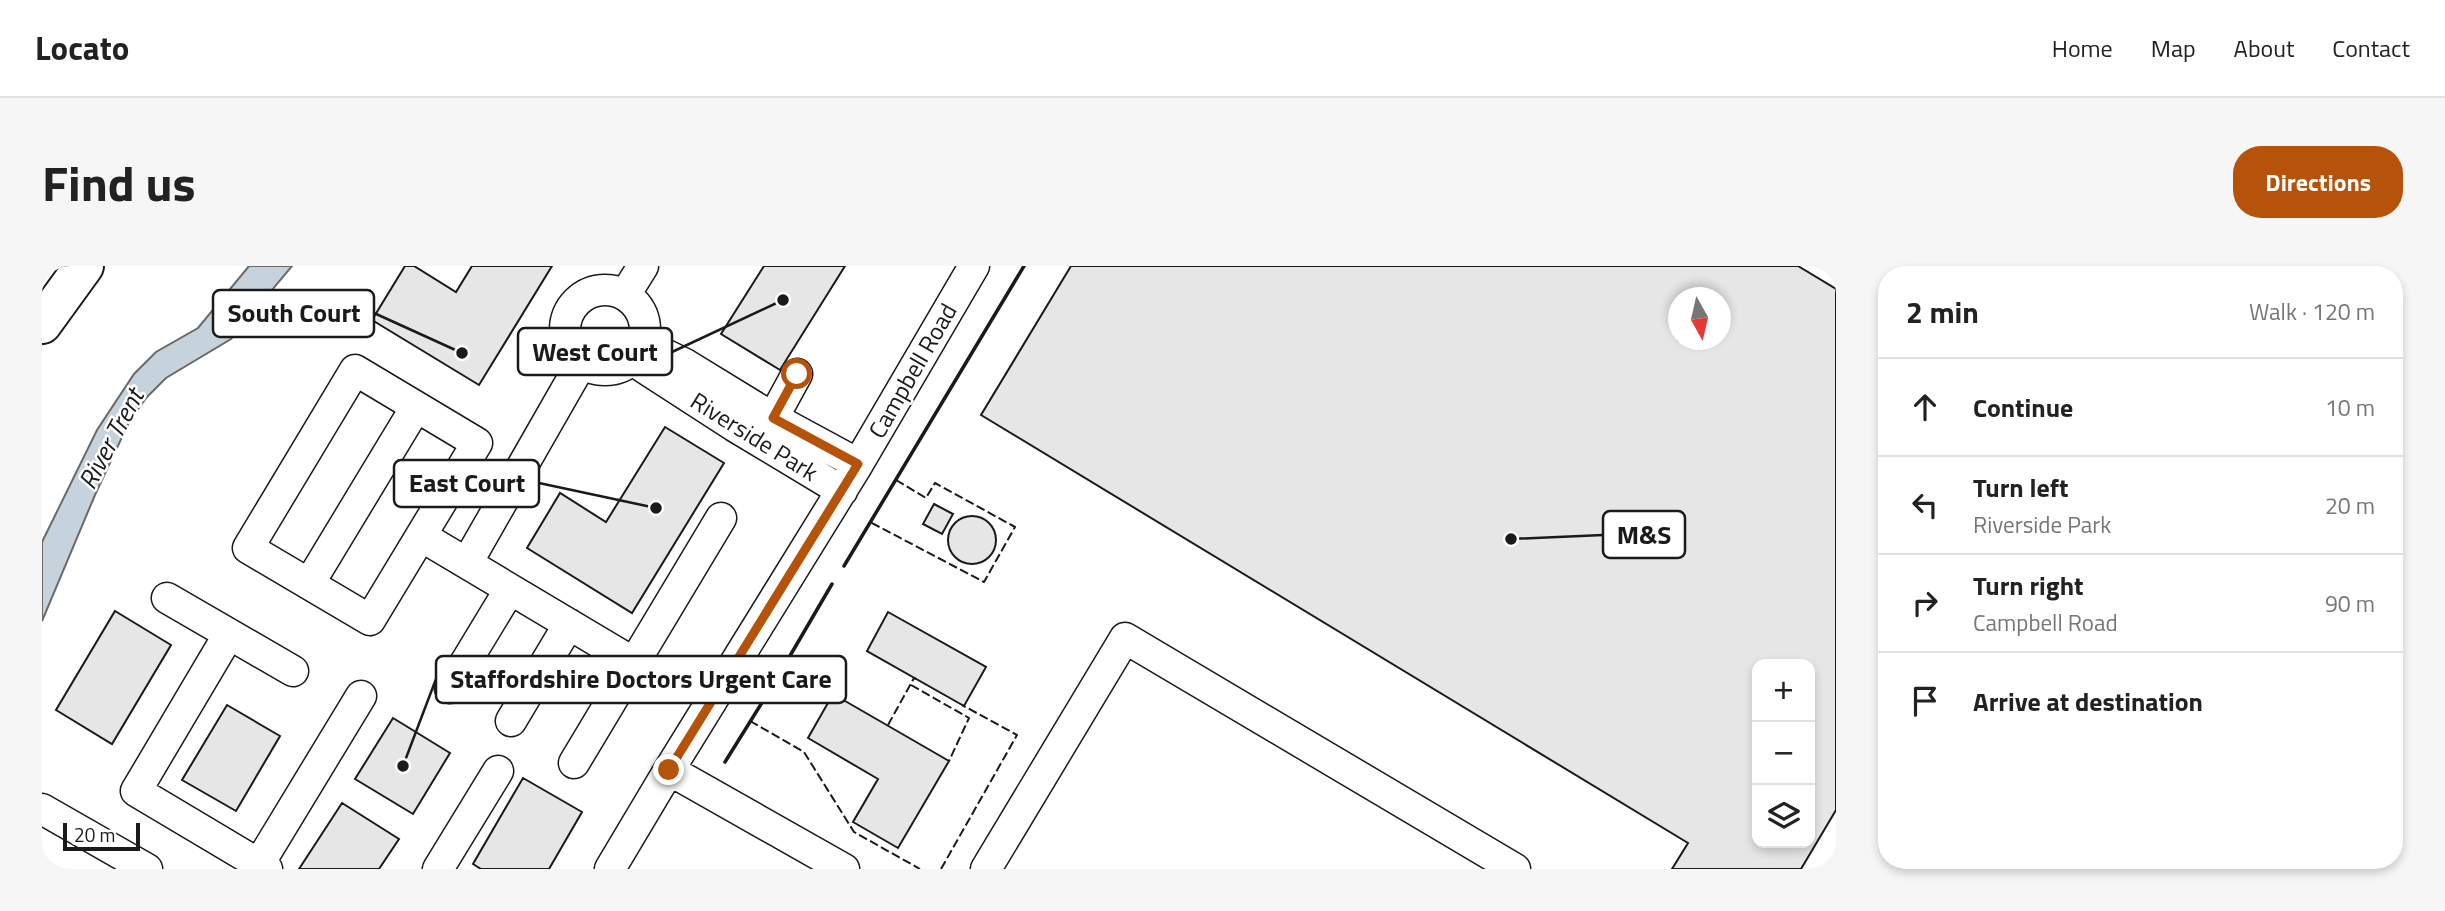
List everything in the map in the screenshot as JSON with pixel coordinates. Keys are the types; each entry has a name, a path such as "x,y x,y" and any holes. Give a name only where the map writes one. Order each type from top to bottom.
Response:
{"highway":[{"path":"42,324 84,266"}],"street":[{"path":"625,295 643,266"},
{"name":"Campbell Road","path":"610,869 842,491 974,266"},
{"path":"610,290 625,295 641,312 645,324 645,337 637,351 620,367 607,370 582,362 572,353 567,341 568,315 575,304 597,291 610,290"},
{"name":"Riverside Park","path":"637,351 685,364 773,418 858,464"},
{"name":"Riverside Park","path":"637,351 734,426 842,491"},
{"path":"467,563 582,362"},
{"path":"355,370 477,443 421,536 370,620 248,548 355,370"},
{"path":"773,418 797,374"},
{"path":"309,584 416,407"},
{"path":"574,763 721,518"},
{"path":"421,536 634,663"},
{"path":"450,688 510,589"},
{"path":"167,598 293,671"},
{"path":"511,721 569,624"},
{"path":"229,634 136,791 263,867 361,696"},
{"path":"986,869 1125,638 1515,869"},
{"path":"669,770 844,869"},
{"path":"438,869 498,771"},
{"path":"42,809 147,869"}],"water":[{"name":"River Trent","path":"249,266 292,266 231,339 166,378 130,420 42,621 42,542 97,430 134,374 156,352 198,328"}],"building":[{"path":"405,266 414,266 456,292 472,266 552,266 479,385 372,320"},
{"path":"764,266 845,266 780,370 721,334"},
{"path":"1071,266 1798,266 1836,289 1836,810 1815,845 1815,659 1752,659 1752,848 1813,848 1801,869 1672,869 1688,843 981,415"},
{"path":"665,427 724,463 632,613 527,548 560,493 606,522"},
{"path":"934,504 953,514 942,534 923,524"},
{"path":"972,516 989,523 996,540 989,557 972,564 955,557 948,540 955,523"},
{"path":"115,611 171,645 112,744 56,710"},
{"path":"888,612 986,667 964,706 867,651"},
{"path":"833,694 949,761 898,848 853,822 878,779 808,738"},
{"path":"227,705 280,736 236,811 182,780"},
{"path":"393,718 450,753 413,814 355,779"},
{"path":"523,778 582,812 549,869 481,869 473,864"},
{"path":"342,803 399,839 379,869 299,869"}],"fence":[{"path":"896,480 926,498 935,483 1015,527 984,582 870,522 896,480"},
{"path":"781,671 829,700"},
{"path":"888,725 914,678 916,679"},
{"path":"911,685 969,718 949,761"},
{"path":"941,869 1017,735 962,705"},
{"path":"750,721 804,752 854,832 920,869"}],"wall":[{"path":"844,566 1024,266"},
{"path":"770,690 832,584"},
{"path":"725,762 763,701"}],"place":[{"name":"West Court","path":"783,300"},
{"name":"South Court","path":"462,353"},
{"name":"East Court","path":"656,508"},
{"name":"M&S","path":"1511,539"},
{"name":"Staffordshire Doctors Urgent Care","path":"403,766"}],"route":[{"path":"669,770 858,464 773,418 797,374"}]}
